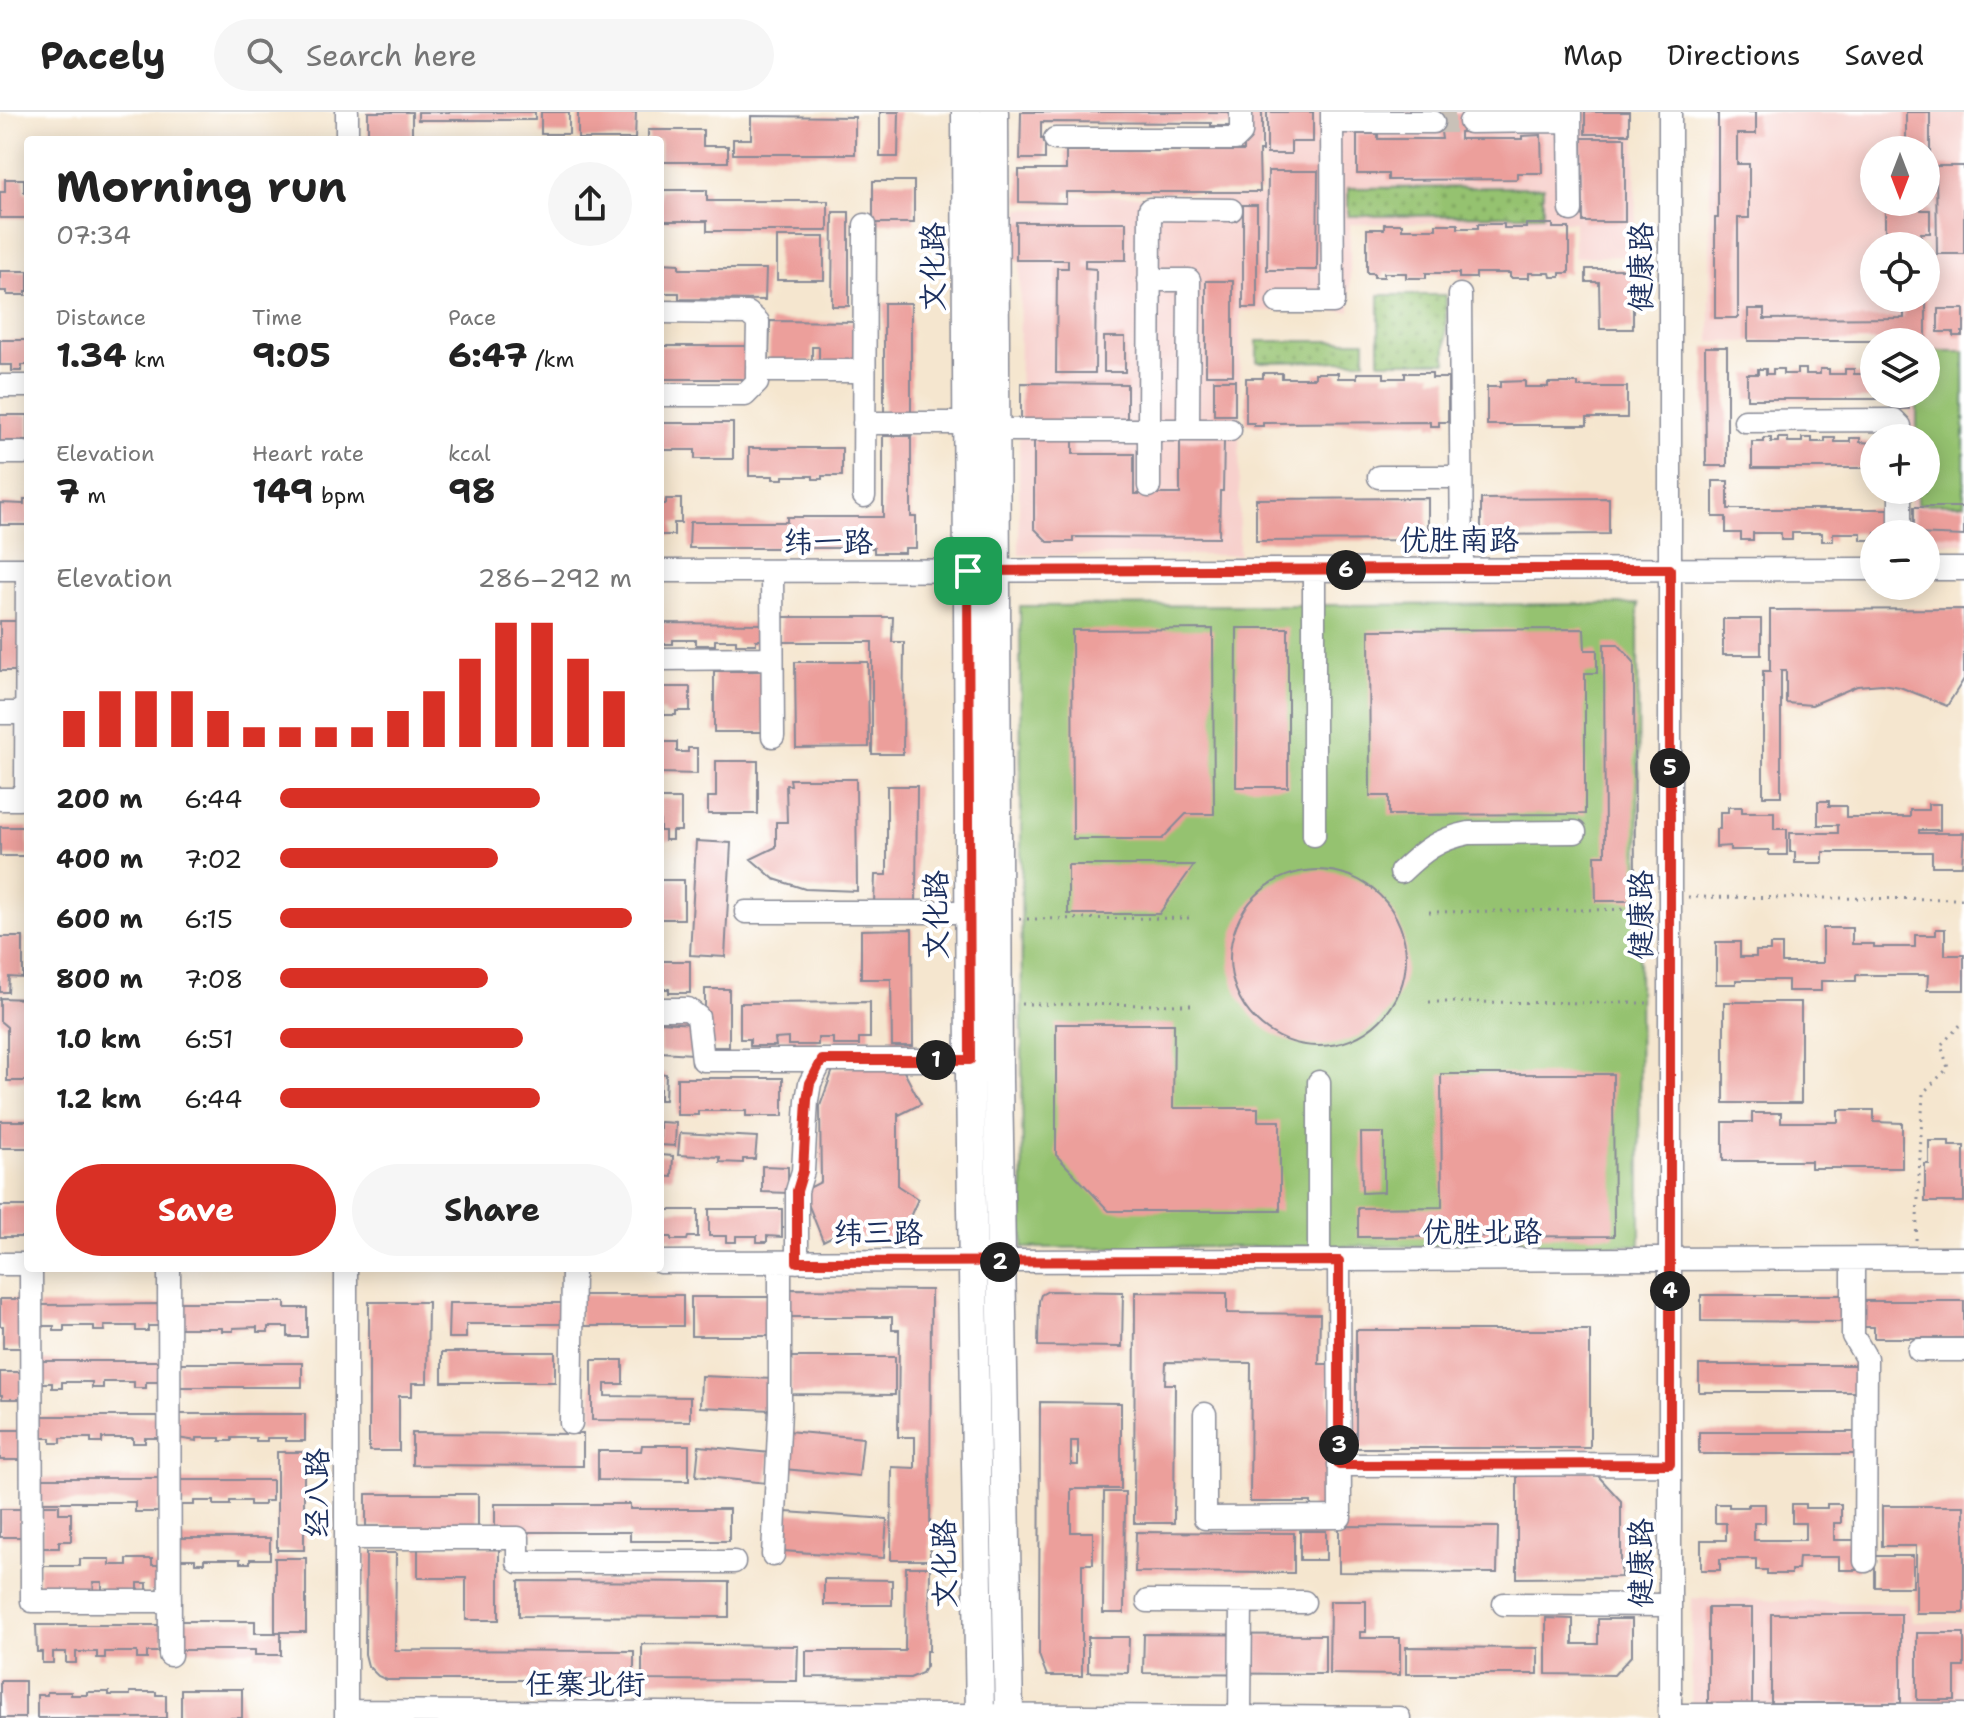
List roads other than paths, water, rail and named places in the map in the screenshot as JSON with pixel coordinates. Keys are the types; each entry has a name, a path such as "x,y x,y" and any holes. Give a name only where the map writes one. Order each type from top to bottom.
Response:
{"main road":[{"name":"文化路","path":"966,112 970,1060 980,1717"},
{"name":"文化路","path":"994,112 997,919 1009,1717"}],"street":[{"path":"347,112 347,136"},
{"path":"1055,139 1235,139 1241,133 1241,112"},
{"name":"健康路","path":"1670,112 1670,1716"},
{"path":"1278,302 1333,302 1332,117 1433,122"},
{"path":"1470,122 1570,117 1571,210"},
{"path":"1149,486 1150,209 1231,210"},
{"path":"864,496 865,225"},
{"path":"1149,280 1189,280 1188,430"},
{"path":"1460,295 1462,569"},
{"path":"664,312 748,313 758,322 757,383 745,395 664,395"},
{"path":"757,371 864,371"},
{"path":"0,386 24,386"},
{"path":"1745,421 1894,420 1898,424"},
{"path":"864,423 967,423"},
{"path":"995,430 1230,430"},
{"path":"0,453 24,453"},
{"path":"1379,477 1461,477"},
{"path":"0,569 24,569"},
{"name":"优胜南路","path":"996,571 1860,569"},
{"path":"1940,569 1964,569"},
{"path":"1314,570 1314,835"},
{"name":"纬一路","path":"664,571 996,571"},
{"path":"772,571 773,736"},
{"path":"664,659 772,658"},
{"path":"0,713 24,713"},
{"path":"0,799 19,799 24,791"},
{"path":"1401,872 1428,848 1455,836 1469,833 1575,832"},
{"path":"746,912 969,912"},
{"path":"664,1009 688,1009 698,1017 703,1060 970,1060"},
{"path":"773,1555 789,1262 797,1191 803,1171 807,1100 810,1083 822,1060"},
{"path":"1205,1414 1205,1518 1340,1517 1319,1082"},
{"name":"优胜北路","path":"1001,1262 1964,1258"},
{"path":"1853,1259 1853,1336 1866,1358 1865,1561"},
{"name":"纬三路","path":"664,1262 1001,1262"},
{"path":"0,1264 24,1266"},
{"path":"30,1272 32,1601 170,1601"},
{"path":"169,1272 170,1655"},
{"name":"经八路","path":"346,1272 346,1714"},
{"path":"571,1423 573,1272"},
{"path":"1919,1350 1964,1350"},
{"path":"1339,1465 1670,1464"},
{"path":"346,1538 518,1538 518,1562 734,1562"},
{"path":"1148,1601 1304,1602"},
{"path":"1240,1717 1241,1602"},
{"path":"1504,1604 1670,1605"},
{"name":"任寨北街","path":"346,1714 1399,1718"},
{"path":"1670,1716 1964,1715"}],"tunnel":[{"path":"1433,122 1470,122"}]}
